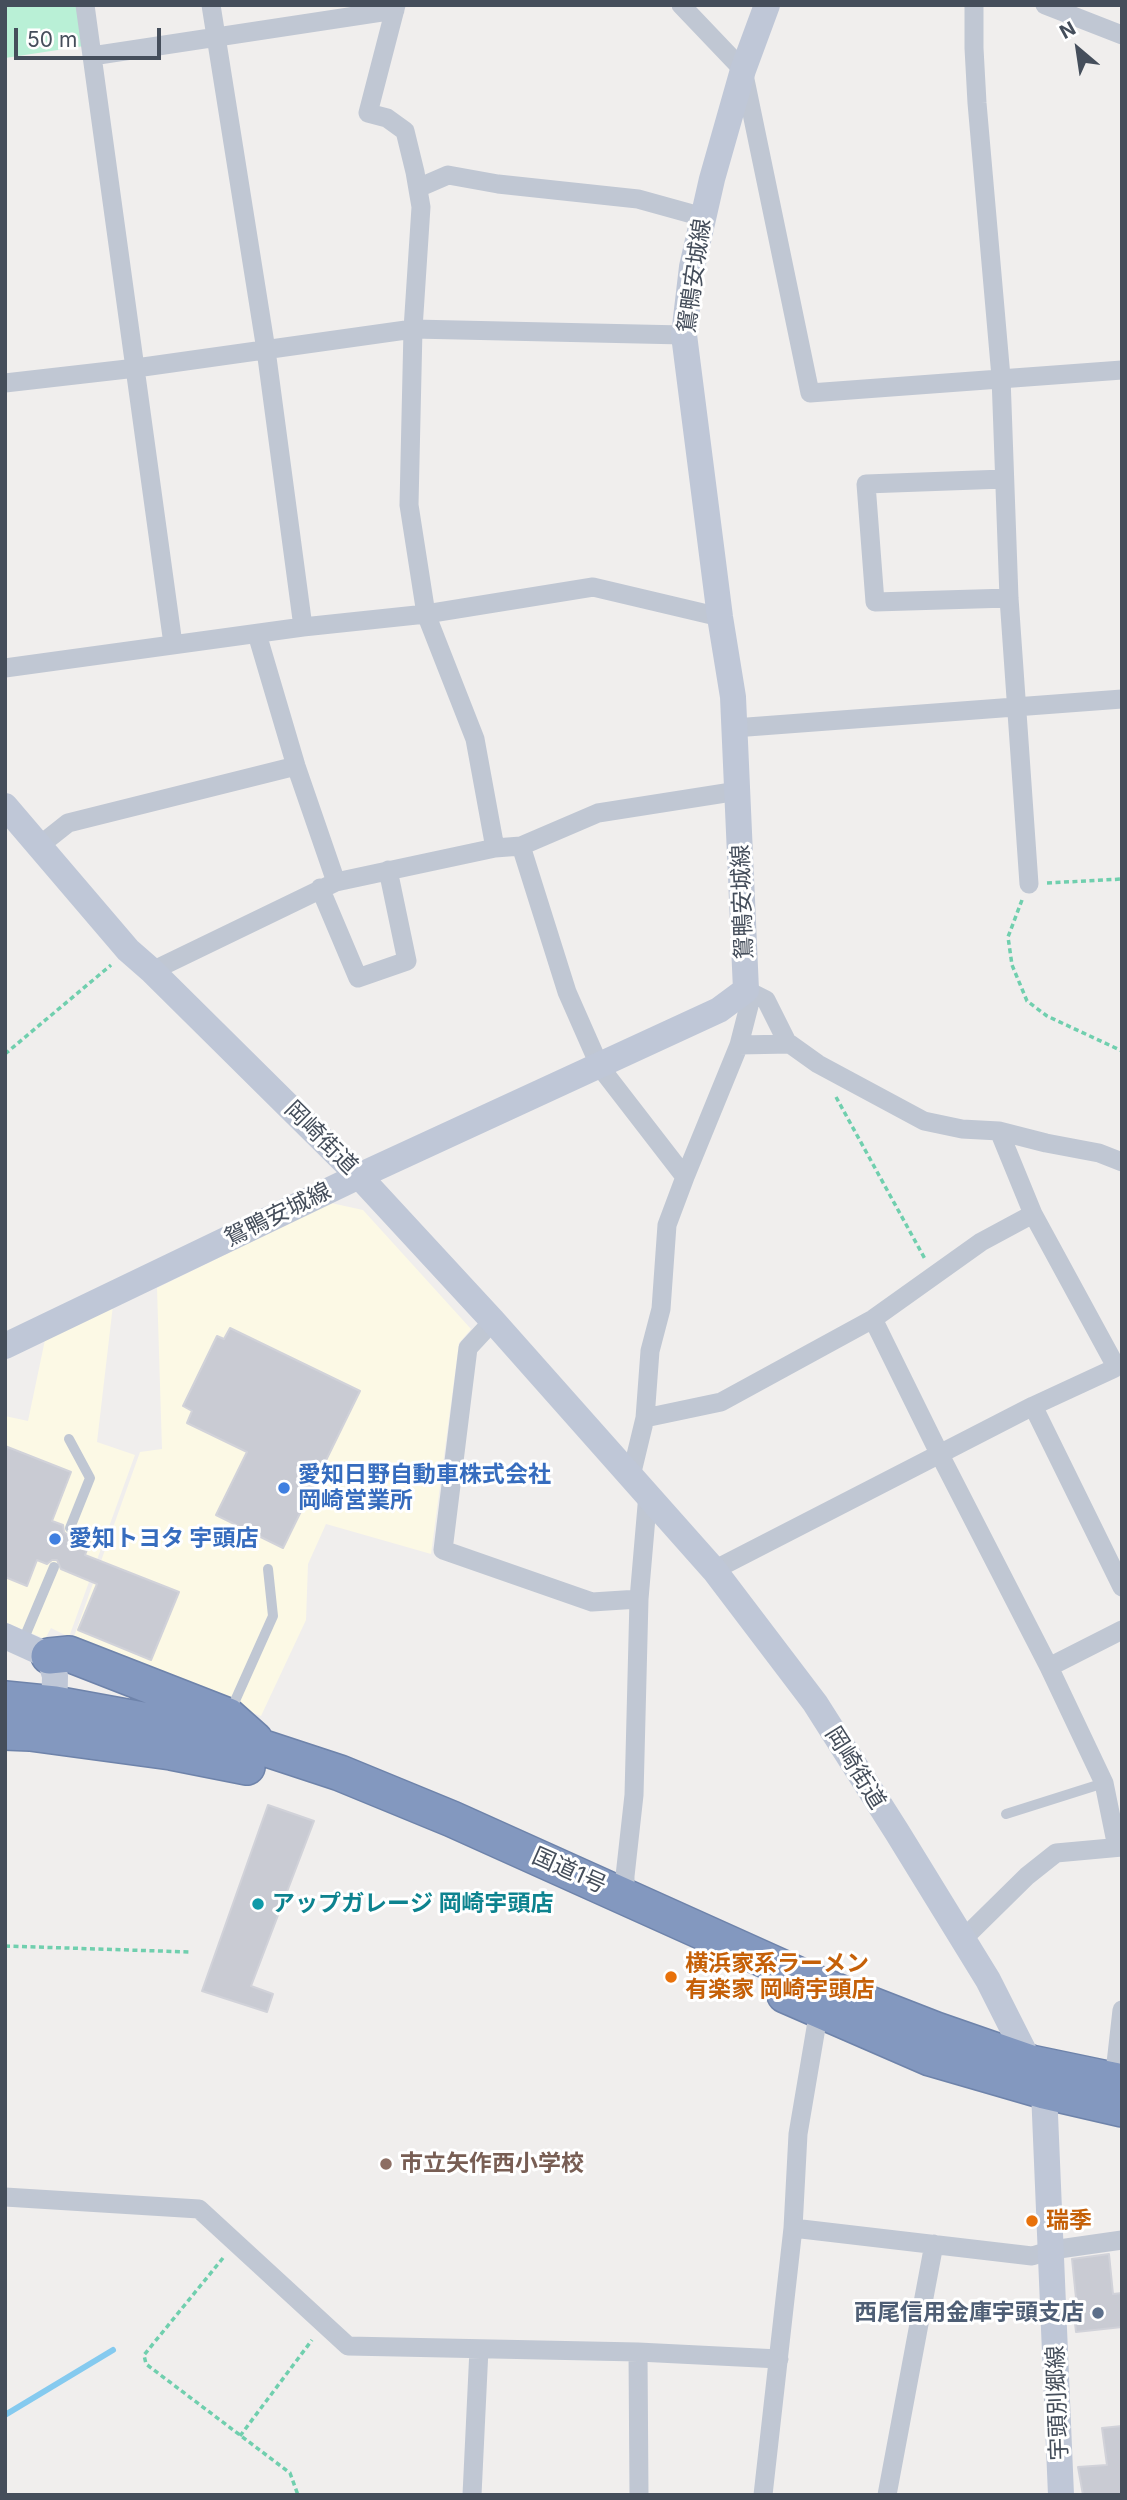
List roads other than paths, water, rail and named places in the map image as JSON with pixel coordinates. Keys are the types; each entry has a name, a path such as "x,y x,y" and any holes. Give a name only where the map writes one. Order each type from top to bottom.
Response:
{"highway":[{"path":"25,1645 69,1654 228,1716 264,1748"},
{"name":"国道1号","path":"5,1699 54,1720 171,1752 268,1771 387,1815 930,2058 1119,2091"},
{"name":"国道1号","path":"5,1732 54,1720 170,1725 264,1748 340,1773 452,1819 823,1986 936,2030 1038,2077"}],"street":[{"path":"85,5 173,644"},
{"path":"211,5 266,350 303,627"},
{"path":"681,5 743,70 810,393 1122,370"},
{"name":"鴛鴨安城線","path":"5,1346 359,1176 719,1010 747,990 733,697 720,617 684,335 692,267 703,216 743,70 768,5"},
{"path":"974,5 977,103 1001,377 1009,598 1029,884"},
{"path":"1045,5 1122,35"},
{"path":"92,56 396,7 368,113 387,118 404,131 421,207 413,329 409,505 426,614 475,740 495,848"},
{"path":"418,188 448,174 498,184 638,199 703,216"},
{"path":"5,383 136,368 413,329 684,335"},
{"path":"1004,479 866,484 875,601 1009,598"},
{"path":"5,668 303,627 426,614 593,587 720,617"},
{"path":"257,634 328,885 358,978 407,961 388,870"},
{"path":"734,727 1122,699"},
{"path":"40,846 68,823 296,766"},
{"path":"152,971 328,885 495,848 521,846 598,813 738,791"},
{"name":"岡崎街道","path":"5,806 128,950 359,1176 493,1321 714,1570 815,1703 988,1980 1038,2077"},
{"path":"521,846 566,992 600,1067 685,1177"},
{"path":"747,990 766,1000 788,1044 818,1064 923,1121 962,1129 999,1131 1099,1153 1122,1162"},
{"path":"625,1896 634,1795 640,1485 650,1351 661,1309 667,1225 739,1045 749,1006 747,990"},
{"path":"739,1045 788,1044"},
{"path":"714,1570 1033,1406 1113,1369 1113,1361 1034,1214 999,1131"},
{"path":"645,1418 721,1402 873,1319 981,1242 1034,1214"},
{"path":"873,1319 1049,1667 1104,1783 1119,1847 1056,1853 1027,1876 962,1940"},
{"path":"493,1321 468,1348 443,1550 592,1602 639,1599"},
{"path":"1033,1406 1122,1587"},
{"path":"1049,1667 1122,1630"},
{"path":"25,1645 55,1676 54,1720"},
{"path":"763,2495 793,2228 798,2134 819,2010"},
{"path":"1119,2091 1122,2010"},
{"name":"宇頭別郷線","path":"1038,2077 1052,2250 1061,2495"},
{"path":"5,2197 199,2209 348,2346 638,2352 779,2359"},
{"path":"793,2228 1032,2256 1052,2250 1122,2240"},
{"path":"887,2495 934,2244"},
{"path":"472,2495 479,2350"},
{"path":"638,2352 639,2495"}],"lane":[{"path":"69,1439 90,1478 70,1528"},
{"path":"25,1645 54,1567"},
{"path":"228,1716 273,1616 268,1569"},
{"path":"1006,1814 1104,1783"}],"waterway":[{"path":"5,2415 113,2350"}],"place":[{"name":"愛知日野自動車株式会社 岡崎営業所","path":"284,1488"},
{"name":"愛知トヨタ 宇頭店","path":"55,1539"},
{"name":"アップガレージ 岡崎宇頭店","path":"258,1904"},
{"name":"横浜家系ラーメン 有楽家 岡崎宇頭店","path":"671,1977"},
{"name":"市立矢作西小学校","path":"386,2164"},
{"name":"瑞季","path":"1032,2221"},
{"name":"西尾信用金庫宇頭支店","path":"1098,2313"}]}
